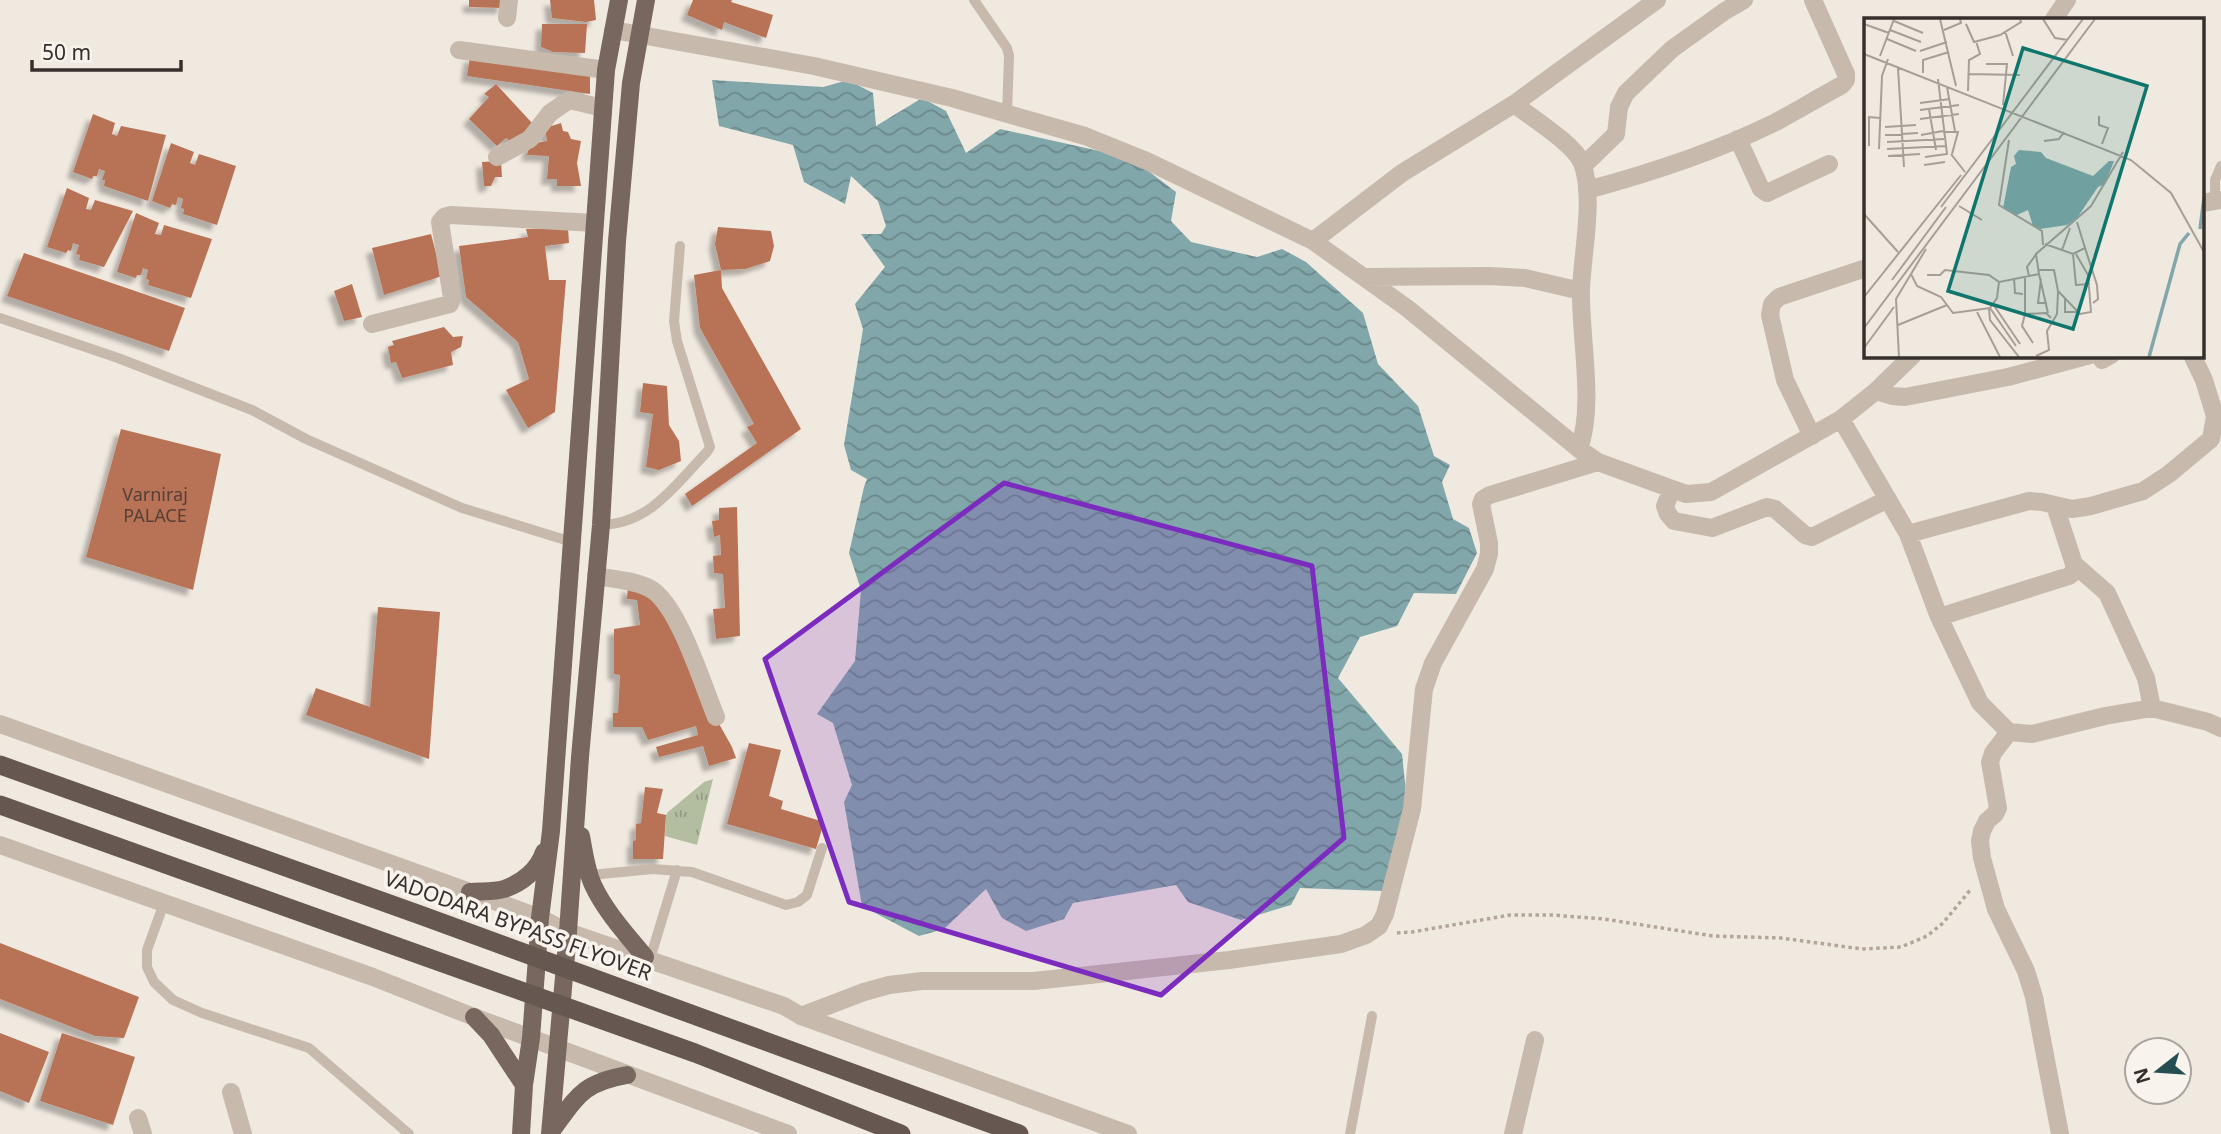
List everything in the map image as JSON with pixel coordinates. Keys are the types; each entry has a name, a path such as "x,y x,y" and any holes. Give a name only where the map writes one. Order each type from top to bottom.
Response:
{"highway":[{"name":"VADODARA BYPASS FLYOVER","path":"0,765 485,938 1019,1134"},
{"path":"0,805 695,1053 901,1134"}],"main road":[{"path":"521,1134 540,918 551,831 606,70 619,0"},
{"path":"550,1134 601,525 617,241 632,83 646,0"},
{"path":"576,808 593,885 605,905 647,958"},
{"path":"470,892 504,889 531,874 541,862 551,831"},
{"path":"474,1017 491,1034 524,1085"},
{"path":"550,1134 586,1088 603,1080 627,1075"}],"street":[{"path":"1313,241 1402,173 1514,104 1657,0"},
{"path":"1583,166 1616,134 1619,107 1626,93 1672,49 1745,0"},
{"path":"1587,190 1634,178 1738,139 1776,122 1842,85 1846,74 1813,0"},
{"path":"614,30 814,66 952,98 1085,136 1147,161 1313,241 1407,307 1598,462 1686,494 1710,492 1840,419 1876,391 1911,357"},
{"path":"459,50 606,70"},
{"path":"497,157 530,139 550,113 569,100 603,108"},
{"path":"1514,104 1574,151 1583,166 1587,190 1581,291 1587,414 1579,449"},
{"path":"1738,139 1761,189 1768,193 1829,164"},
{"path":"372,324 450,304 452,298 440,222 444,217 451,215 595,223"},
{"path":"1812,436 1785,380 1770,315 1772,304 1779,297 1864,269"},
{"path":"1364,278 1525,278 1581,291"},
{"path":"1876,391 1892,397 1905,397 2101,357"},
{"path":"1908,534 2028,501 2072,509 2143,491 2216,440 2215,416 2204,380 2193,357"},
{"path":"1840,419 1908,534 1939,617 1980,703 2009,732 2032,734 2105,716 2152,708 2219,723"},
{"path":"801,1016 889,985 922,981 1034,981 1228,960 1341,944 1366,935 1379,926 1385,914 1412,809 1424,689 1433,663 1485,569 1489,554 1481,504 1483,499 1598,462"},
{"path":"1672,489 1665,506 1674,521 1712,528 1767,507 1774,509 1805,535 1812,537 1888,499"},
{"path":"1939,617 2069,576 2074,572 2055,506"},
{"path":"2074,565 2107,593 2146,678 2152,708"},
{"path":"596,576 649,588 663,598 682,632 716,717"},
{"path":"0,724 470,892 540,918 568,932 784,1006 801,1016 1128,1134"},
{"path":"2009,732 1993,753 1990,762 1998,808 1987,821 1980,841 1996,909 2026,971 2034,997 2060,1134"},
{"path":"0,845 373,977 788,1134"},
{"path":"1513,1134 1535,1040"},
{"path":"231,1091 243,1134"}],"lane":[{"path":"974,0 1009,56 1007,114"},
{"path":"2212,201 2215,180 2221,166"},
{"path":"601,525 624,523 647,513 710,447 677,341 674,321 680,246"},
{"path":"0,318 118,358 252,410 306,439 462,508 572,542"},
{"path":"590,875 653,869 677,870 786,905 798,902 807,895 822,848"},
{"path":"647,958 677,870"},
{"path":"164,903 147,950 147,967 154,982 173,1000 202,1013 309,1048 409,1134"},
{"path":"1350,1134 1372,1016"}],"path":[{"path":"1379,926 1397,933 1510,915 1552,915 1604,919 1713,936 1781,938 1862,949 1901,947 1927,936 1943,923 1985,870"}],"highlighted area":[{"path":"1004,483 1312,566 1344,838 1161,995 849,902 765,659"}],"green space":[{"path":"713,779 697,845 665,836 668,812 704,782"}],"water":[{"path":"712,80 823,87 848,80 873,93 876,126 922,98 946,111 966,153 1000,129 1131,158 1176,192 1171,221 1191,242 1257,257 1282,249 1306,262 1363,313 1378,364 1418,406 1434,456 1450,465 1442,482 1453,519 1469,528 1477,553 1456,594 1414,593 1397,626 1360,637 1338,678 1402,754 1409,821 1382,891 1300,888 1291,905 1241,920 1188,902 1176,885 1073,903 1064,919 1026,931 1002,918 986,889 944,929 919,936 862,906 844,802 852,785 833,723 817,714 855,661 861,590 849,553 867,479 851,470 844,445 863,329 855,304 885,267 861,234 881,234 886,226 878,201 851,176 845,204 804,182 793,145 719,126"}],"building":[{"path":"469,0 504,0 503,8 469,7"},
{"path":"550,0 594,0 596,20 586,22 552,18"},
{"path":"693,0 732,0 731,2 773,15 766,38 724,22 722,30 687,15"},
{"path":"542,24 587,24 585,53 553,52 541,47"},
{"path":"470,56 590,75 590,94 467,76"},
{"path":"496,84 532,123 514,144 506,138 497,146 469,119 489,97 484,94"},
{"path":"93,114 115,123 112,134 117,136 121,126 166,135 148,201 104,186 105,180 102,180 105,171 99,169 97,176 92,179 73,172"},
{"path":"561,123 563,131 568,132 571,139 581,141 577,163 581,186 557,186 557,179 547,179 549,156 527,155 530,144 547,141 545,128"},
{"path":"171,143 194,152 190,163 195,165 199,154 236,166 217,225 183,214 183,199 178,197 176,205 172,204 170,208 152,201"},
{"path":"501,161 502,177 495,177 491,186 484,186 482,162"},
{"path":"67,188 89,198 86,209 91,210 95,200 133,211 104,267 79,260 80,255 76,254 79,245 73,243 71,251 66,253 47,247"},
{"path":"136,213 159,223 155,234 161,235 164,225 212,239 191,298 148,285 148,270 143,268 141,275 136,278 117,272"},
{"path":"718,227 771,231 774,246 770,261 745,269 721,270 715,244"},
{"path":"568,228 569,243 545,246 549,280 566,280 555,412 528,428 506,390 529,379 518,342 466,297 459,246 528,237 526,229"},
{"path":"431,234 442,276 384,295 372,248"},
{"path":"24,253 185,308 169,351 7,296"},
{"path":"721,270 722,288 801,429 692,506 685,494 757,443 747,427 754,424 700,328 694,275"},
{"path":"352,284 362,317 344,321 334,291"},
{"path":"444,327 453,337 463,336 461,347 451,352 453,365 402,378 396,362 391,363 388,347 394,345 392,341"},
{"path":"643,383 667,386 669,425 679,441 681,461 659,470 646,467 653,414 640,412"},
{"path":"121,429 221,454 193,590 86,557"},
{"path":"737,507 740,636 716,639 713,609 725,608 723,574 714,573 713,556 721,555 720,535 714,537 712,521 719,520 719,508"},
{"path":"628,586 658,598 736,758 709,766 703,746 659,757 656,747 698,735 696,726 648,740 642,727 613,727 613,713 618,713 620,675 614,674 614,629 640,625 637,600 627,599"},
{"path":"378,607 440,612 429,759 306,715 316,688 370,707"},
{"path":"749,743 781,750 769,796 783,801 781,809 824,822 816,849 727,824"},
{"path":"645,787 663,789 657,813 666,815 663,859 633,859 633,841 636,840 636,824 641,823"},
{"path":"0,943 139,997 124,1038 95,1036 0,999"},
{"path":"0,1033 49,1052 29,1103 0,1091"},
{"path":"62,1033 135,1057 113,1125 40,1101"}]}
